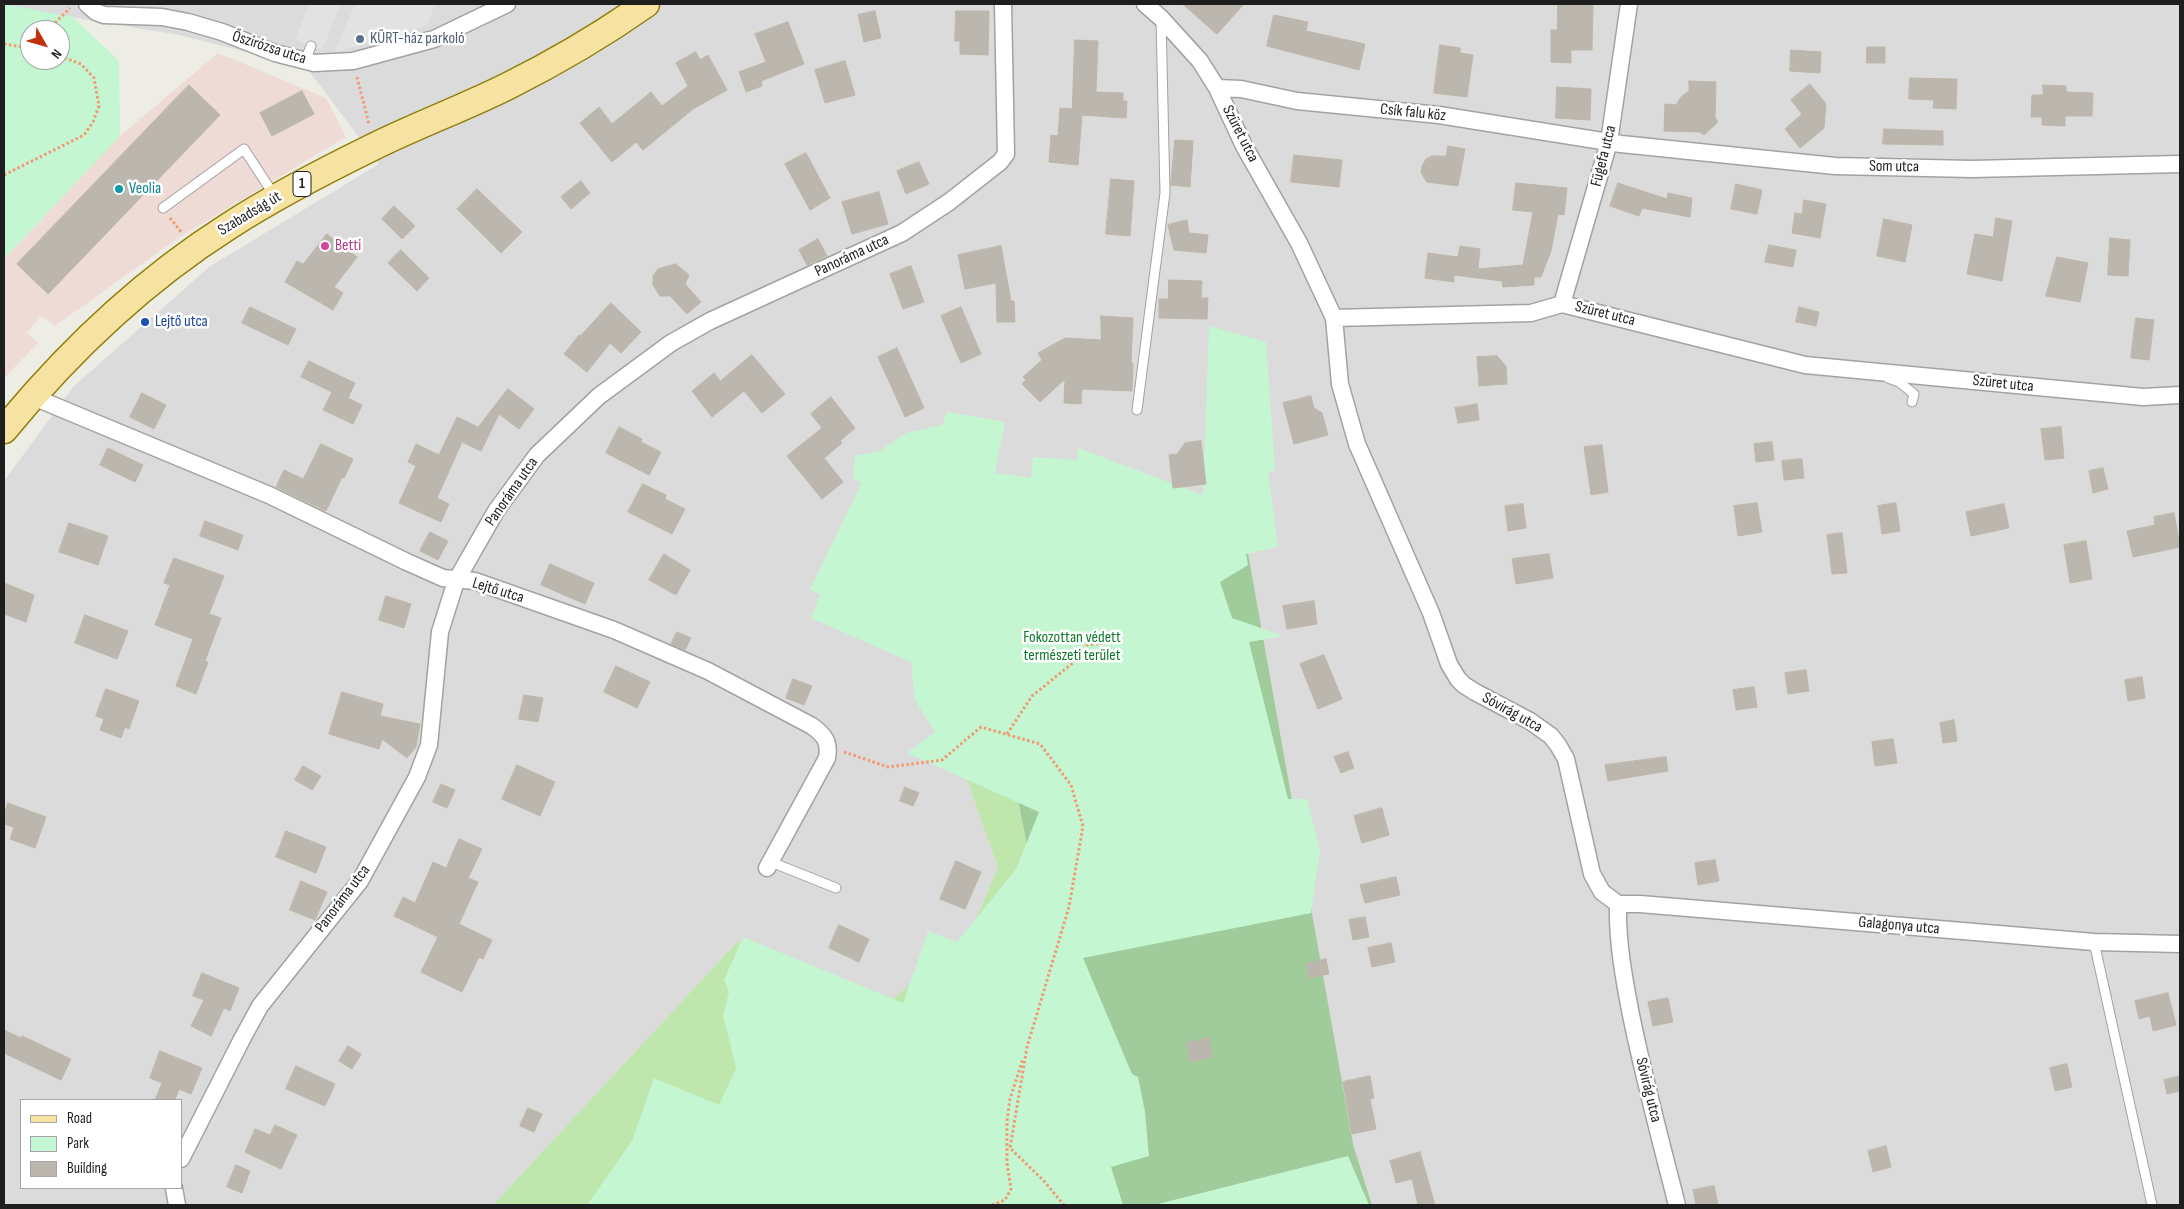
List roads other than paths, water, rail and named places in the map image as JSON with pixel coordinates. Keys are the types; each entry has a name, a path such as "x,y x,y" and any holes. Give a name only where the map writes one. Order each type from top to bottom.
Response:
{"main road":[{"name":"Szabadság út","path":"4,430 32,396 92,334 194,249 276,198 375,146 508,87 580,48 646,4"}],"street":[{"name":"Őszirózsa utca","path":"87,4 96,12 104,15 162,17 188,22 222,32 275,53 308,53 314,63 353,61 434,39 507,4"},
{"name":"Panoráma utca","path":"182,1157 260,1006 360,881 418,777 429,745 440,632 456,581 496,511 537,454 599,396 671,343 710,322 902,233 950,202 1000,162 1006,154 1002,4"},
{"name":"Szüret utca","path":"1145,4 1161,18 1200,61 1217,88 1244,146 1298,243 1334,318 1531,313 1562,304 1805,365 2143,398 2180,395"},
{"name":"Fügefa utca","path":"1562,304 1610,142 1629,4"},
{"name":"Csík falu köz","path":"1217,88 1241,89 1297,101 1439,115 1610,142"},
{"name":"Som utca","path":"1610,142 1835,166 1972,169 2180,164"},
{"name":"Sóvirág utca","path":"1334,318 1340,384 1357,444 1431,613 1449,664 1464,685 1530,721 1551,736 1566,759 1592,874 1602,892 1618,904 1618,924 1626,990 1637,1045 1677,1205"},
{"name":"Lejtő utca","path":"32,396 269,496 406,562 444,578 456,581 475,581 605,627 708,671 812,726 824,736 829,746 824,767 769,865"},
{"name":"Galagonya utca","path":"1618,904 2094,942 2180,944"},
{"path":"174,1189 177,1205"}],"lane":[{"path":"1137,410 1164,193 1161,18"},
{"path":"163,208 244,149 276,198"},
{"path":"1874,372 1899,382 1914,394 1912,402"},
{"path":"769,865 836,888"},
{"path":"2094,942 2152,1205"}],"place":[{"name":"KÜRT-ház parkoló","path":"360,39"},
{"name":"Veolia","path":"119,189"},
{"name":"Betti","path":"325,246"},
{"name":"Lejtő utca","path":"145,322"}],"park label":[{"name":"Fokozottan védett természeti terület","path":"1072,647"}]}
